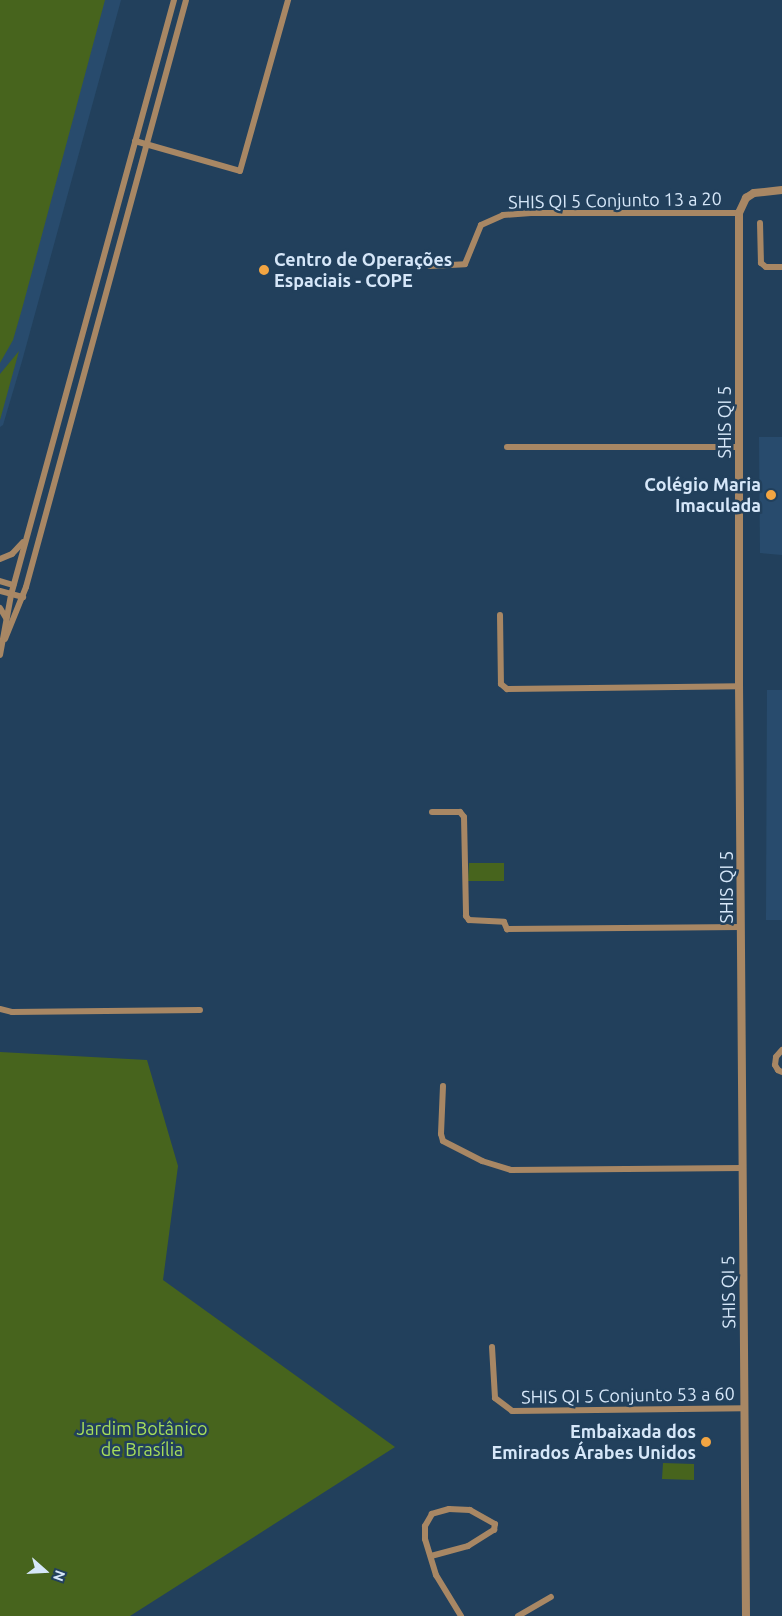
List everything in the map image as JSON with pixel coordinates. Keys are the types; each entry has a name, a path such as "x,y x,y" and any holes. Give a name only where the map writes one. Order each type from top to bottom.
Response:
{"street":[{"path":"0,655 10,595 174,0"},
{"path":"2,647 23,597 148,145 186,0"},
{"path":"135,141 240,171 288,0"},
{"path":"141,119 145,126 151,126 154,122"},
{"path":"121,193 124,190 130,189 134,196"},
{"path":"739,213 746,198 754,192 782,190"},
{"name":"SHIS QI 5 Conjunto 13 a 20","path":"430,266 465,264 481,224 503,215 518,213 739,213"},
{"name":"SHIS QI 5","path":"739,213 738,686 746,1616"},
{"path":"760,224 761,263 766,267 782,267"},
{"path":"507,447 739,447"},
{"path":"0,559 17,550 26,539"},
{"path":"0,580 14,585"},
{"path":"0,591 23,597"},
{"path":"0,608 6,618"},
{"path":"500,615 501,684 507,689 738,686"},
{"path":"432,812 460,812 464,816 466,916 469,920 504,922 508,929 741,927"},
{"path":"0,1009 12,1012 200,1010"},
{"path":"782,1050 776,1057 775,1065 782,1072"},
{"path":"443,1086 440,1134 443,1141 482,1160 511,1170 742,1168"},
{"name":"SHIS QI 5 Conjunto 53 a 60","path":"492,1346 495,1398 512,1411 744,1408"},
{"path":"431,1556 468,1546 494,1530 495,1524 468,1510 437,1512 428,1519 424,1532 436,1575 461,1616"},
{"path":"518,1616 551,1597"}],"shaded area":[{"path":"0,0 121,0 22,361 3,425 0,427"},
{"name":"Colégio Maria Imaculada","path":"759,437 782,437 782,555 760,553"},
{"path":"767,690 782,690 782,920 766,920"}],"green space":[{"path":"0,0 105,0 22,309 13,340 0,363"},
{"path":"19,351 0,420 0,374"},
{"path":"469,863 504,863 504,881 468,881"},
{"name":"Jardim Botânico de Brasília","path":"0,1052 147,1060 178,1166 163,1280 395,1447 130,1616 0,1616"},
{"path":"663,1463 694,1464 694,1480 662,1479"}],"place":[{"name":"Centro de Operações Espaciais - COPE","path":"264,270"},
{"name":"Colégio Maria Imaculada","path":"771,495"},
{"name":"Embaixada dos Emirados Árabes Unidos","path":"706,1442"}]}
